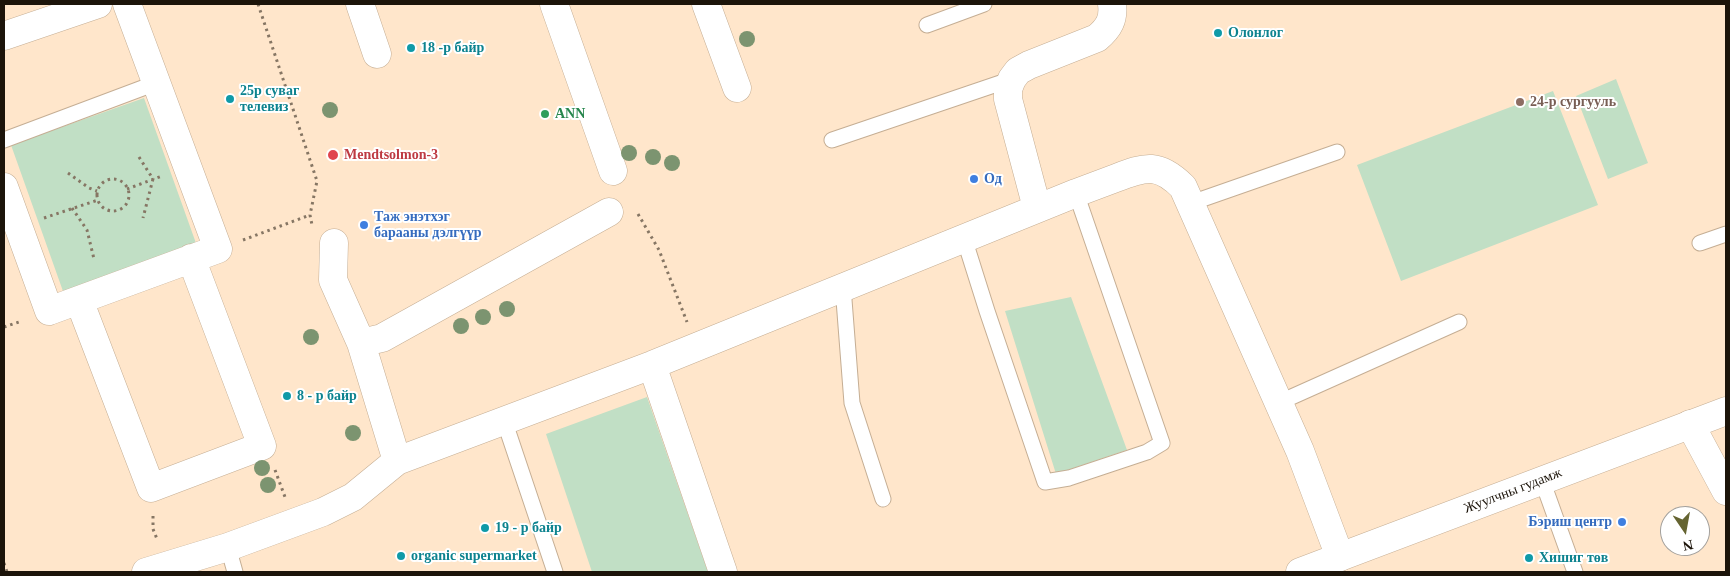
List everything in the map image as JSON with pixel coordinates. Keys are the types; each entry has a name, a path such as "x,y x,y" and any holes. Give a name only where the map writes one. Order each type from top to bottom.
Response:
{"street":[{"path":"4,36 98,4"},
{"path":"4,188 50,311 218,249 127,4"},
{"path":"360,4 377,54"},
{"path":"554,4 613,171"},
{"path":"706,4 737,88"},
{"path":"1037,208 1008,99 1008,89 1018,71 1097,38 1105,32 1113,14 1112,4"},
{"path":"155,570 231,560 294,523 353,497 397,461 652,365 1037,208 1138,169 1151,169 1163,172 1174,178 1184,187 1300,451 1340,557"},
{"path":"361,344 382,338 609,212"},
{"path":"334,244 333,280 361,344 397,461"},
{"path":"79,300 151,488 262,446 191,258"},
{"path":"652,365 723,572"},
{"name":"Жуулчны гудамж","path":"1300,572 1726,411"},
{"path":"1690,424 1724,483"}],"lane":[{"path":"926,26 984,4"},
{"path":"832,140 1012,79"},
{"path":"4,140 156,82"},
{"path":"1191,204 1337,152"},
{"path":"964,238 1045,482 1069,478 1147,452 1162,443 1076,193"},
{"path":"1700,242 1726,234"},
{"path":"843,287 852,403 882,499"},
{"path":"1278,402 1458,322"},
{"path":"504,420 555,572"},
{"path":"1542,480 1575,572"}],"path":[{"path":"139,157 153,179 143,218"},
{"path":"127,189 187,166"},
{"path":"68,173 89,188 97,191"},
{"path":"110,179 119,180 126,186 129,194 128,201 123,208 108,210 98,200 97,191 102,183 110,179"},
{"path":"18,227 98,200"},
{"path":"72,208 87,230 94,259"},
{"path":"636,211 659,250 696,346"},
{"path":"218,249 310,215"},
{"path":"262,446 272,462 294,523"},
{"path":"151,488 155,570"},
{"path":"4,563 7,572"}],"green space":[{"path":"1616,79 1648,163 1608,179 1576,96"},
{"path":"1553,91 1598,205 1401,281 1357,165"},
{"path":"144,98 197,246 64,294 11,145"},
{"path":"1071,297 1127,450 1056,474 1005,311"},
{"path":"647,397 708,572 592,572 546,434"}],"place":[{"name":"Олонлог","path":"1218,33"},
{"name":"18 -р байр","path":"411,48"},
{"name":"25р суваг телевиз","path":"230,99"},
{"name":"24-р сургууль","path":"1520,102"},
{"name":"ANN","path":"545,114"},
{"name":"Mendtsolmon-3","path":"333,155"},
{"name":"Од","path":"974,179"},
{"name":"Таж энэтхэг барааны дэлгүүр","path":"364,225"},
{"name":"8 - р байр","path":"287,396"},
{"name":"Бэриш центр","path":"1622,522"},
{"name":"19 - р байр","path":"485,528"},
{"name":"organic supermarket","path":"401,556"},
{"name":"Хишиг төв","path":"1529,558"}]}
